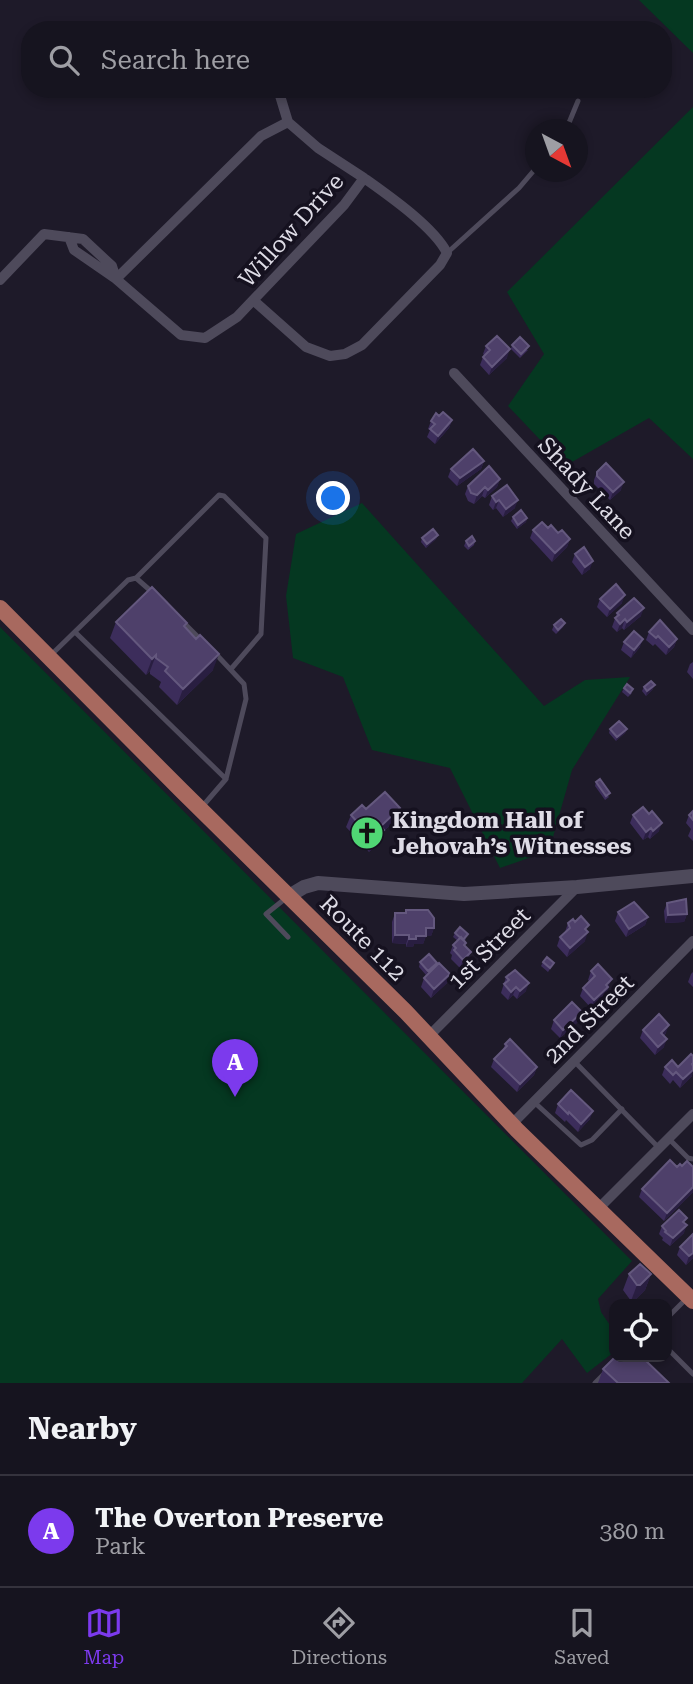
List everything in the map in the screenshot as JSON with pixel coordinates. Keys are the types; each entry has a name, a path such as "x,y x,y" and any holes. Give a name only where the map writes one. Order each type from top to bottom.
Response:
{"main road":[{"name":"Route 112","path":"0,608 429,1036 512,1124 689,1293"}],"street":[{"path":"116,279 261,136 288,122 281,98"},
{"name":"Willow Drive","path":"116,279 112,266 83,239 69,237 74,250 116,279 181,335 205,338 237,317 344,205 364,178 318,148 288,122"},
{"path":"254,300 306,347 330,356 345,354 362,345 440,265 447,253 441,242 387,194 364,178"},
{"path":"0,280 44,234 69,237"},
{"path":"85,257 92,248"},
{"name":"Shady Lane","path":"454,373 693,629"},
{"path":"289,896 318,883 464,894 693,876"},
{"name":"1st Street","path":"429,1036 577,887"},
{"name":"2nd Street","path":"512,1124 693,941"},
{"path":"599,1208 693,1114"}],"lane":[{"path":"571,119 578,101"},
{"path":"447,253 525,181"},
{"path":"48,658 128,580 136,578 219,495 224,496 265,538 261,635 231,669"},
{"path":"136,578 162,601"},
{"path":"177,617 244,684 246,699 226,779 200,809"},
{"path":"75,632 226,779"},
{"path":"288,937 266,914 289,896"},
{"path":"575,1061 659,1148"},
{"path":"534,1102 581,1145 592,1140 622,1109"},
{"path":"668,1138 688,1158 693,1158"},
{"path":"672,1312 689,1293"},
{"path":"672,1353 693,1374"},
{"path":"595,1383 606,1373"}],"green space":[{"path":"639,0 693,0 693,53 672,32 672,21 660,21"},
{"path":"693,107 693,459 649,418 565,466 508,406 544,354 507,292"},
{"path":"362,503 544,706 585,680 630,677 572,770 549,851 500,868 450,768 372,750 343,677 293,658 286,596 296,534"},
{"path":"0,627 632,1261 598,1299 601,1312 609,1324 609,1356 587,1373 562,1339 522,1383 0,1383"}],"building":[{"path":"497,336 510,349 492,367 483,357 490,350 486,346"},
{"path":"520,337 529,346 521,354 512,345"},
{"path":"443,412 452,420 438,436 430,429 435,424 431,421 436,413 439,416"},
{"path":"473,449 484,461 460,478 451,469"},
{"path":"606,463 624,482 613,492 597,476 597,472"},
{"path":"489,466 500,479 488,490 485,487 477,495 471,493 468,486"},
{"path":"507,485 518,500 506,509 492,496"},
{"path":"521,510 527,518 518,525 513,517"},
{"path":"542,522 548,528 551,525 558,533 562,530 570,539 555,553 533,530"},
{"path":"433,529 438,535 427,544 422,538"},
{"path":"472,536 475,541 469,546 466,541"},
{"path":"584,547 593,561 585,567 575,554"},
{"path":"616,584 625,595 610,609 600,599"},
{"path":"152,587 187,623 184,626 196,639 200,635 219,654 183,689 165,671 168,667 156,658 156,655 152,659 116,622"},
{"path":"634,598 644,608 627,622 625,619 620,624 615,618 619,615 617,613"},
{"path":"561,619 565,623 558,630 554,625"},
{"path":"660,620 677,639 669,647 658,636 656,638 649,632"},
{"path":"634,631 643,639 634,650 624,642"},
{"path":"651,681 655,685 647,691 644,687"},
{"path":"627,684 633,689 630,693 624,688"},
{"path":"619,721 627,729 617,737 610,729"},
{"path":"600,779 610,793 606,796 596,782"},
{"path":"385,792 400,808 381,826 384,830 373,840 351,815 362,805 366,809"},
{"path":"643,807 649,814 652,811 662,823 653,831 651,828 646,832 633,815"},
{"path":"686,899 687,914 668,915 667,903"},
{"path":"634,902 648,917 629,929 618,912"},
{"path":"406,910 428,910 434,918 434,928 426,928 426,936 416,936 416,939 409,939 409,935 395,935 395,913 406,913"},
{"path":"581,916 589,925 585,929 588,932 570,948 560,937 570,928 568,923 573,919 575,922"},
{"path":"460,927 468,934 463,940 455,933"},
{"path":"461,937 471,952 463,960 453,945"},
{"path":"429,954 437,963 428,971 420,962"},
{"path":"547,957 554,963 550,968 543,962"},
{"path":"439,963 450,974 434,989 424,978"},
{"path":"598,964 612,979 606,985 608,987 594,1000 583,988 595,976 591,971"},
{"path":"515,970 529,983 520,991 516,987 511,992 504,984 509,980 506,977"},
{"path":"572,1002 582,1012 563,1030 554,1020"},
{"path":"659,1014 669,1025 661,1033 667,1039 658,1047 643,1030"},
{"path":"510,1039 537,1067 520,1084 494,1059"},
{"path":"691,1054 693,1070 683,1079 676,1072 673,1075 665,1067 672,1060 678,1067"},
{"path":"571,1090 593,1111 581,1124 558,1104"},
{"path":"670,1160 677,1167 687,1161 693,1167 693,1187 667,1213 642,1189"},
{"path":"679,1210 687,1218 683,1222 687,1225 673,1238 662,1226"},
{"path":"693,1234 693,1253 689,1256 680,1247"},
{"path":"640,1264 651,1274 637,1285 629,1274"},
{"path":"610,1362 647,1362 669,1383 618,1383 603,1369"}],"place":[{"name":"Kingdom Hall of Jehovah’s Witnesses","path":"367,833"},
{"name":"The Overton Preserve","path":"235,1097"}]}
